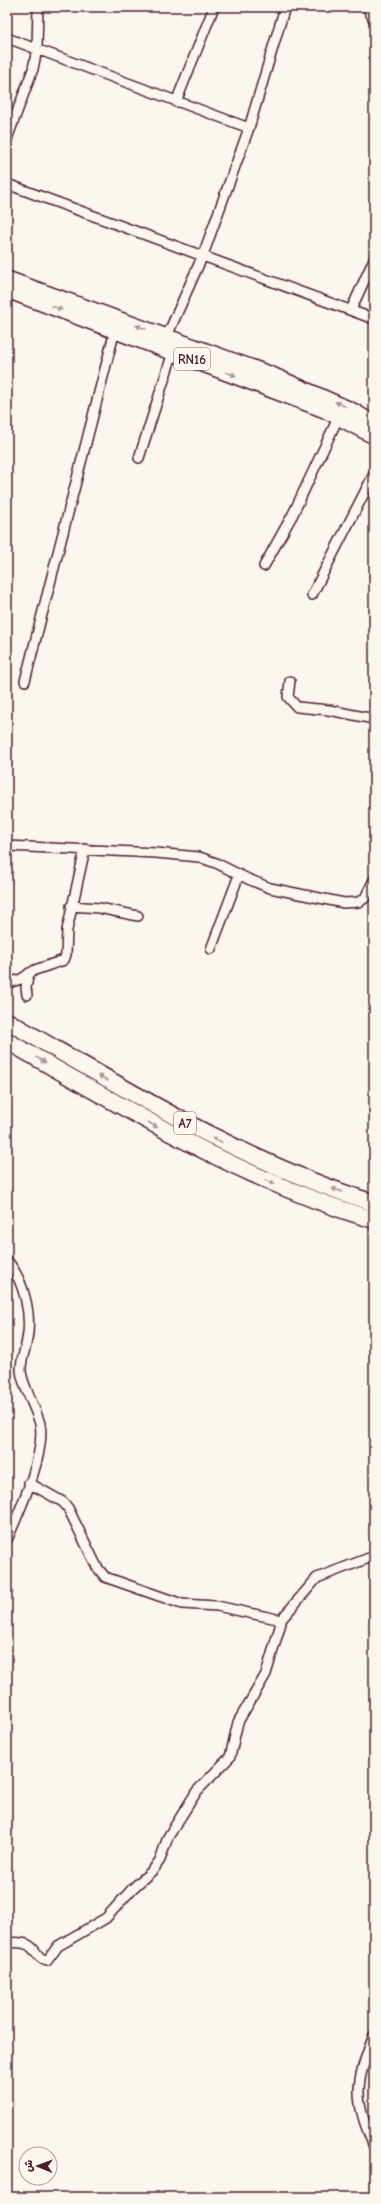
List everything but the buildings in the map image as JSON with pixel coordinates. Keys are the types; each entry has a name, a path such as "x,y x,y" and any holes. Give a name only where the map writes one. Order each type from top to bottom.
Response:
{"highway":[{"name":"RN16","path":"7,279 167,336 310,390 353,411 374,424"},
{"name":"RN16","path":"7,290 338,416 374,436"},
{"name":"A7","path":"7,1022 141,1100 210,1136 292,1174 374,1203"},
{"name":"A7","path":"7,1041 167,1132 252,1175 293,1193 374,1220"}],"street":[{"path":"7,139 27,90 37,49 38,7"},
{"path":"176,102 214,7"},
{"path":"167,336 203,255 249,128 285,7"},
{"path":"367,7 374,20"},
{"path":"7,38 249,128"},
{"path":"7,184 374,318"},
{"path":"351,310 372,265"},
{"path":"25,681 115,330"},
{"path":"139,458 173,352"},
{"path":"264,566 293,514 338,416"},
{"path":"312,595 374,474"},
{"path":"290,681 288,696 297,707 329,710 374,718"},
{"path":"7,846 84,849 199,857 216,863 239,875 270,888 290,894 352,904 365,898 374,880"},
{"path":"8,983 64,960 71,906 84,849"},
{"path":"211,949 239,875"},
{"path":"71,906 99,908 138,916"},
{"path":"27,994 26,987 29,974"},
{"path":"7,1260 14,1270 26,1301 28,1328 21,1372 24,1384 36,1411 40,1426 40,1439 29,1483 7,1540"},
{"path":"29,1483 63,1502 68,1508 97,1567 105,1577 182,1604 217,1606 280,1621"},
{"path":"7,1943 23,1942 32,1946 43,1960 46,1961 58,1946 106,1918 133,1888 153,1870 160,1860 168,1837 197,1791 230,1757 238,1722 266,1674 272,1649 281,1628 280,1621 317,1578 374,1556"},
{"path":"374,2035 361,2068 358,2082 361,2111 374,2147"}]}
